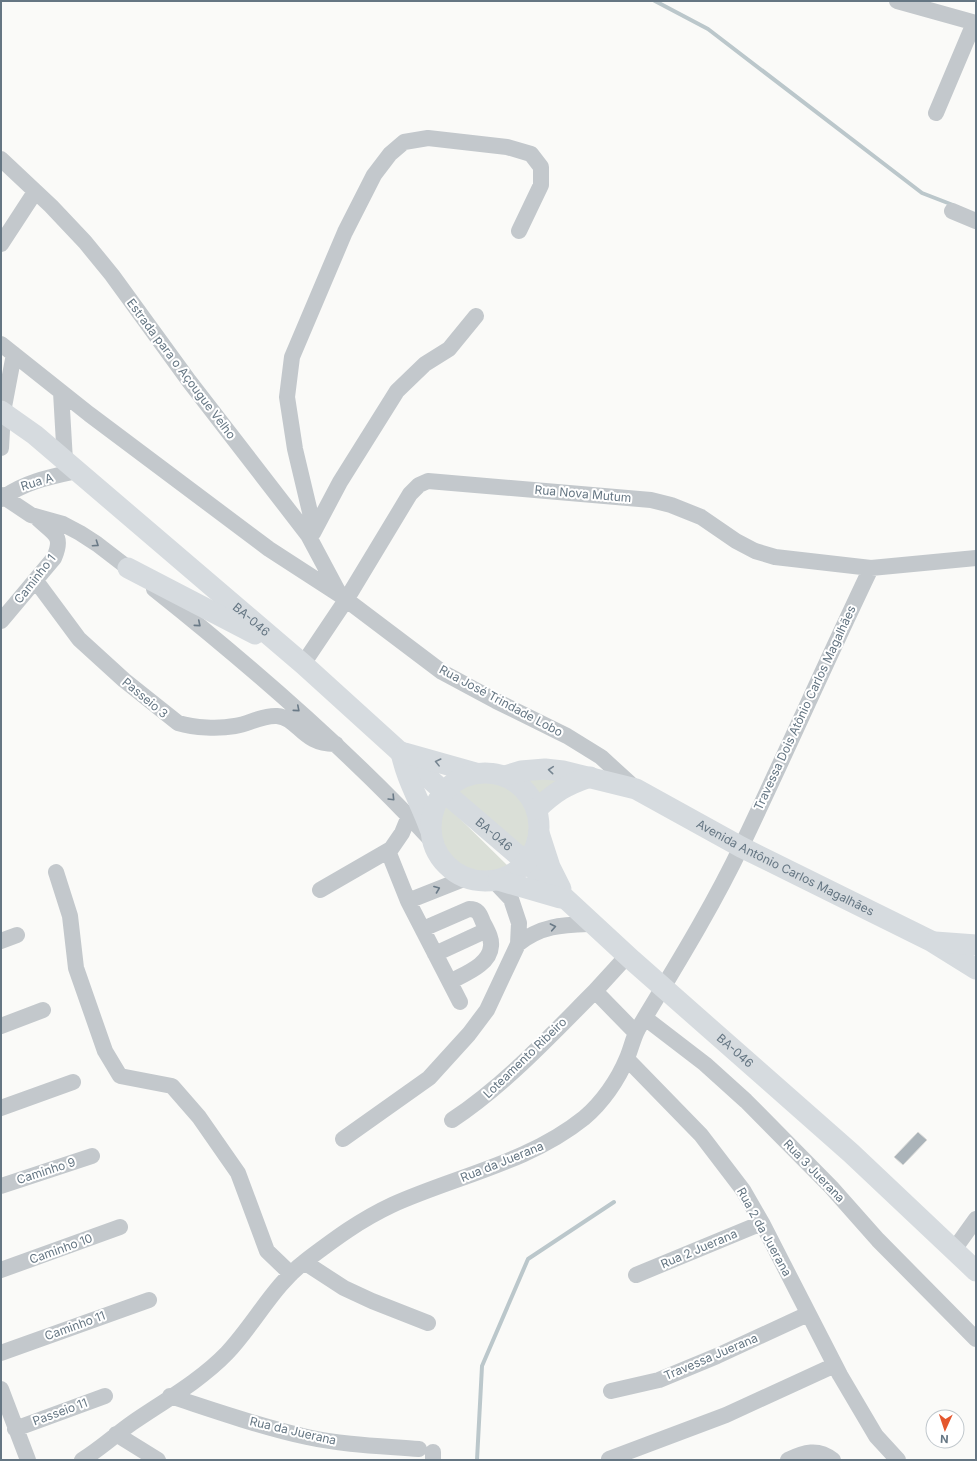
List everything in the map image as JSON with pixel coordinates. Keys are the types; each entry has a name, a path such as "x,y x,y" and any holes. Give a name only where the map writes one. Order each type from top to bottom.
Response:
{"main road":[{"name":"BA-046","path":"2,411 35,435 286,649 401,751 443,791 527,863 627,956 851,1153 953,1251 976,1270"},
{"path":"128,568 201,607 286,649"},
{"path":"401,751 476,773 491,773 505,776 519,784 530,795 537,809 540,828 536,846 527,863 514,874 495,880 482,882 466,878 452,871 441,860 431,836 421,803 406,774 401,751"},
{"name":"Avenida Antônio Carlos Magalhães","path":"505,776 532,769 564,771 636,789 741,847 931,941 976,969"},
{"path":"431,836 431,816 435,803 443,791 458,779 476,773"},
{"path":"537,809 562,788 590,777"},
{"path":"539,833 550,867 566,900"},
{"path":"495,880 566,900"},
{"path":"931,941 976,945"}],"street":[{"path":"897,1 975,23 936,113"},
{"path":"312,533 295,449 287,397 292,357 345,232 374,175 390,154 404,142 428,138 507,147 531,154 540,167 541,185 519,230"},
{"name":"Estrada para o Açougue Velho","path":"1,159 36,192 84,242 112,276 189,381 312,533 343,598"},
{"path":"1,167 21,179"},
{"path":"1,244 36,192"},
{"path":"952,211 976,221"},
{"path":"312,533 340,482 397,391 425,364 449,349 476,316"},
{"name":"Rua José Trindade Lobo","path":"1,344 9,360 61,392 269,549 343,598 442,672 496,701 567,736 601,757 636,789"},
{"path":"1,448 2,411 9,360"},
{"path":"61,392 71,466"},
{"name":"Rua A","path":"2,497 19,487 71,466"},
{"name":"Rua Nova Mutum","path":"303,664 343,598 410,494 419,485 428,481 651,500 671,505 701,517 736,541 755,551 775,557 871,568 976,558"},
{"path":"2,497 37,518 63,524 97,544 128,568 230,651 336,744 431,836"},
{"name":"Caminho 1","path":"1,621 54,558 59,542 57,536 37,518"},
{"name":"Travessa Dois Atônio Carlos Magalhães","path":"664,988 741,847 814,687 871,568"},
{"name":"Passeio 3","path":"36,581 79,639 124,680 178,723 188,726 236,726 260,718 276,716 291,722 306,736 317,742 336,744"},
{"path":"320,890 388,851 402,833 409,816"},
{"path":"388,851 408,901 460,1002"},
{"path":"56,872 70,916 76,968 105,1051 120,1076 172,1086 199,1116 238,1173 267,1252 291,1274"},
{"path":"408,901 466,878"},
{"path":"495,880 511,899 516,910 518,923 518,944"},
{"path":"423,930 469,909 475,909 479,912 490,937 491,948 485,960 478,966 450,982"},
{"path":"343,1139 429,1078 469,1034 487,1010 518,944 530,934 548,928 592,924"},
{"path":"435,954 487,930"},
{"path":"1,942 17,935"},
{"path":"627,956 595,991 636,1033"},
{"name":"Rua da Juerana","path":"89,1458 116,1434 170,1396 202,1376 228,1352 282,1282 304,1262 359,1221 394,1204 536,1150 561,1135 586,1116 605,1096 616,1080 627,1059 636,1033 664,988"},
{"name":"Loteamento Ribeiro","path":"452,1120 497,1087 595,991"},
{"path":"1,1026 43,1010"},
{"name":"Rua 3 Juerana","path":"645,1018 705,1064 746,1101 831,1187 878,1240 975,1334"},
{"name":"Rua 2 da Juerana","path":"627,1059 701,1135 743,1190 762,1223 835,1365 876,1436 898,1460"},
{"path":"1,1108 73,1082"},
{"name":"Caminho 9","path":"1,1186 92,1156"},
{"path":"953,1251 976,1219"},
{"name":"Rua 2 Juerana","path":"636,1275 762,1223"},
{"name":"Caminho 10","path":"1,1270 120,1227"},
{"path":"304,1262 344,1288 372,1301 428,1322"},
{"name":"Caminho 11","path":"1,1353 148,1300"},
{"name":"Travessa Juerana","path":"611,1391 659,1380 717,1356 808,1314"},
{"path":"609,1459 726,1415 835,1365"},
{"path":"1,1389 28,1460"},
{"name":"Passeio 11","path":"15,1429 105,1396"},
{"name":"Rua da Juerana","path":"170,1396 261,1425 308,1437 428,1454"},
{"path":"116,1434 158,1460"},
{"path":"788,1460 805,1452 822,1453 833,1460"}],"shaded area":[{"path":"565,778 540,798 524,780"},
{"path":"485,779 508,787 524,804 529,815 531,826 530,838 525,850 455,790 467,782"},
{"path":"444,803 509,867 493,872 477,872 463,868 451,860 442,848 438,835 438,819"}],"building":[{"path":"918,1132 927,1140 903,1165 894,1157"}],"waterway":[{"path":"655,1 708,29 922,193 953,205"},
{"path":"477,1460 482,1366 528,1259 614,1202"}]}
